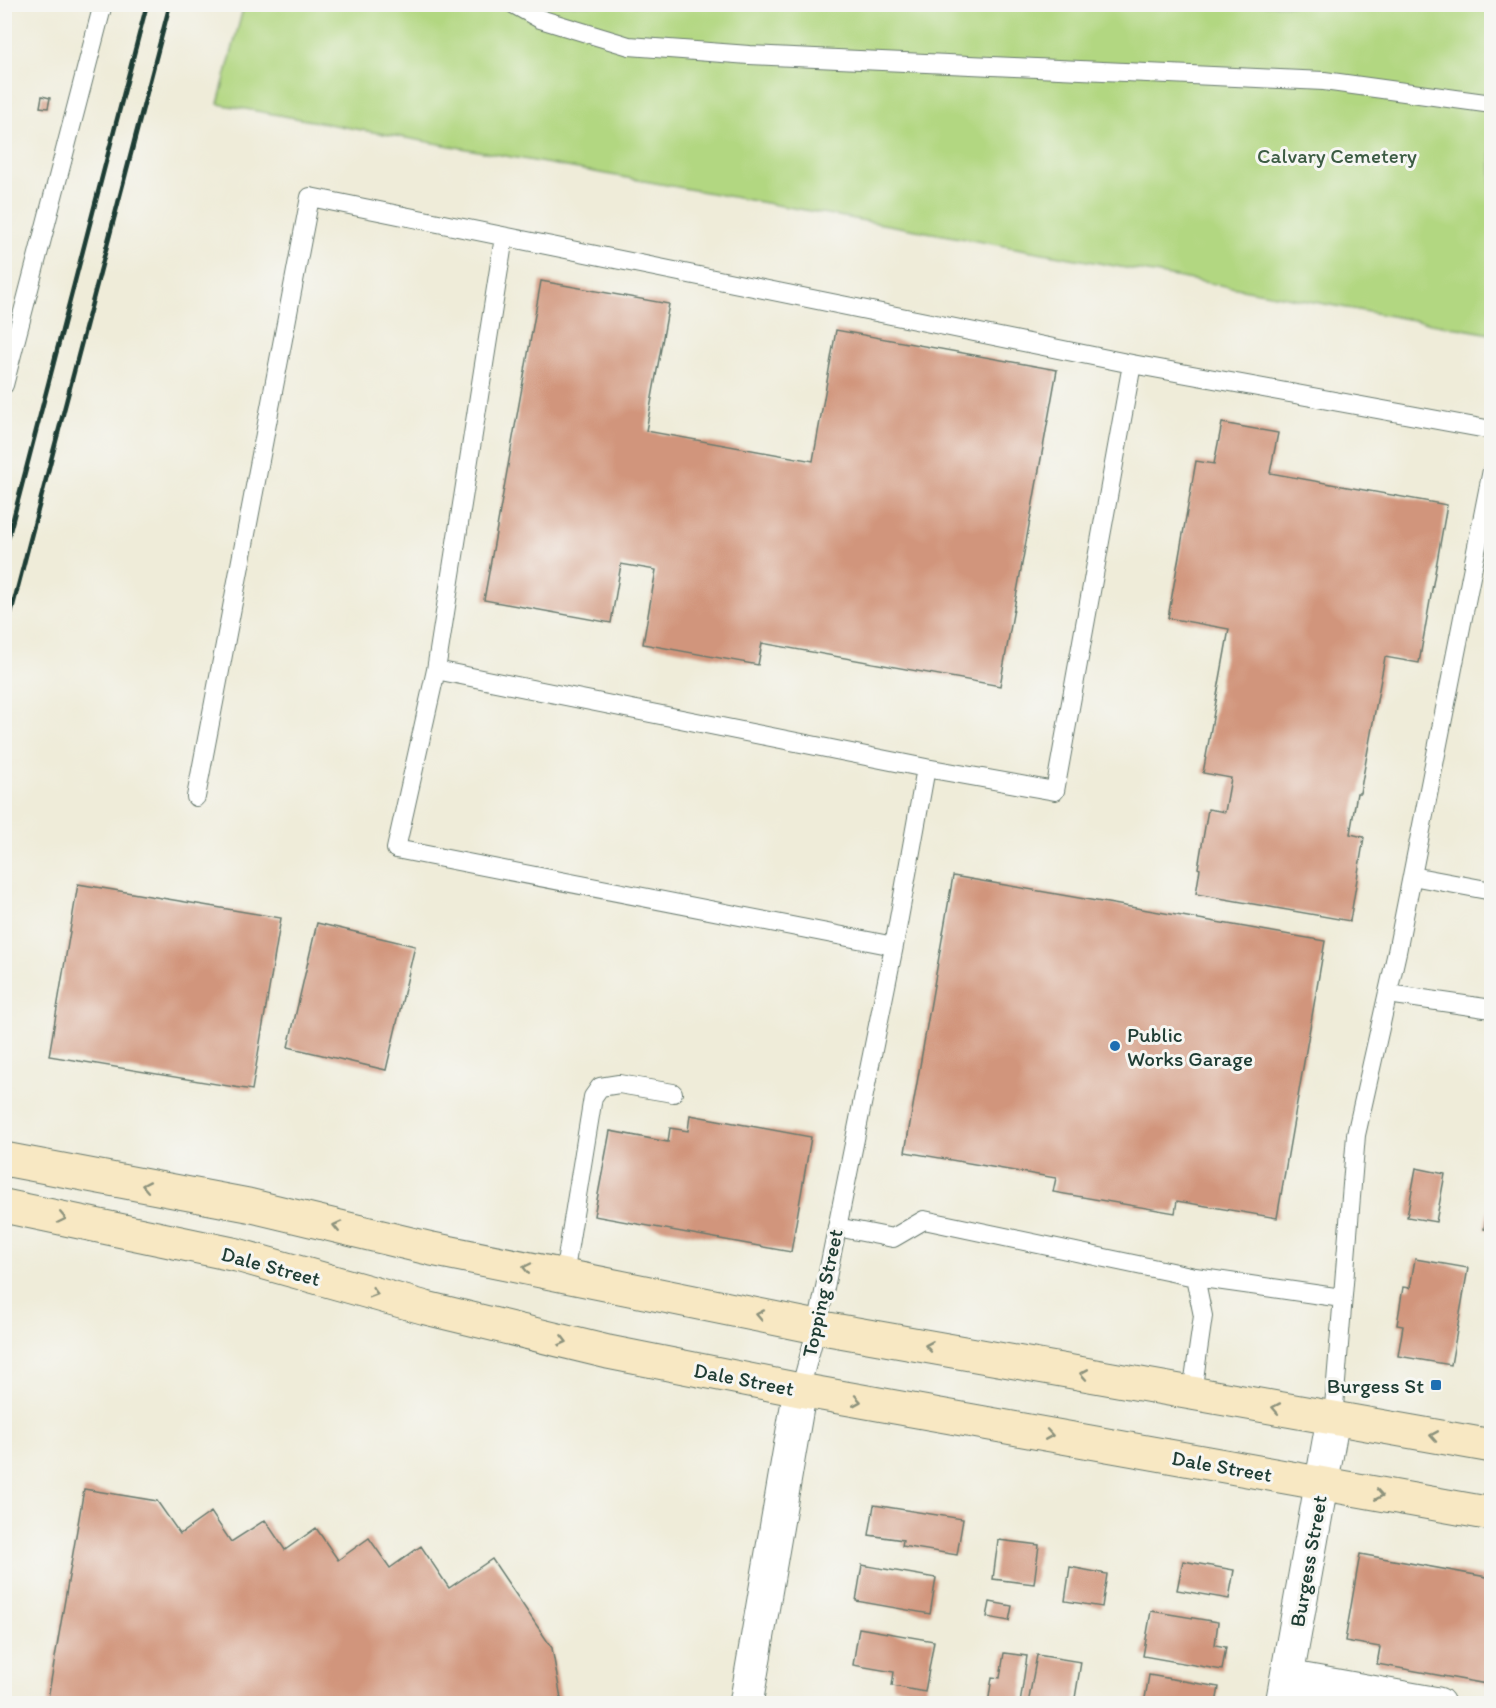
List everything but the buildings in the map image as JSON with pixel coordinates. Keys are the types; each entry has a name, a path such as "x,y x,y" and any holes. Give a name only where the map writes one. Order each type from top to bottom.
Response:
{"main road":[{"path":"4,1159 248,1205 432,1249 817,1327 1491,1446"},
{"name":"Dale Street","path":"4,1206 237,1255 426,1308 608,1353 800,1390 1491,1514"}],"street":[{"name":"Topping Street","path":"746,1704 800,1390"},
{"name":"Burgess Street","path":"1285,1690 1333,1419"},
{"path":"1285,1690 1438,1704"}],"lane":[{"path":"4,386 103,4"},
{"path":"513,4 540,19 629,46 749,55 1324,81 1491,104"},
{"path":"196,797 310,197 1132,364 1491,430"},
{"path":"504,237 436,670 396,849 894,946"},
{"path":"436,670 926,768 1055,791 1132,364"},
{"path":"1333,1419 1356,1135 1412,876 1491,470"},
{"name":"Topping Street","path":"800,1390 817,1327 894,946 926,768"},
{"path":"1412,876 1491,891"},
{"path":"1388,994 1491,1009"},
{"path":"564,1276 593,1097 600,1087 619,1084 673,1094"},
{"path":"837,1227 893,1238 924,1220 1195,1277 1342,1298"},
{"path":"1192,1393 1203,1316 1195,1277"}],"green space":[{"name":"Calvary Cemetery","path":"244,5 1491,5 1491,334 218,104"}],"railway":[{"path":"4,554 147,4"},
{"path":"4,640 170,4"}],"place":[{"name":"Public Works Garage","path":"1115,1046"},
{"name":"Burgess St","path":"1436,1385"}]}
